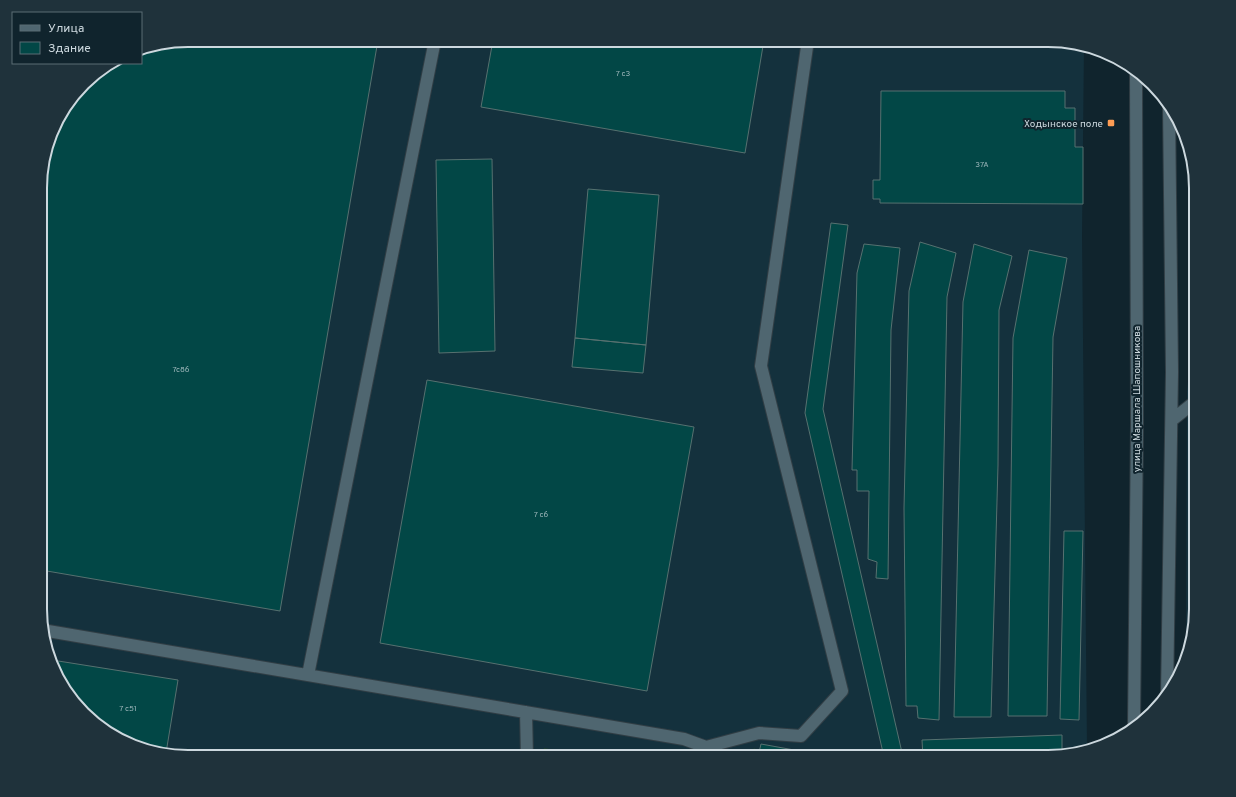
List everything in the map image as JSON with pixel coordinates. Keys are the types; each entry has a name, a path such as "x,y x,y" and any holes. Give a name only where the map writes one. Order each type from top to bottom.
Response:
{"street":[{"path":"308,675 434,47"},
{"path":"711,750 759,733 801,736 842,691 761,366 807,47"},
{"name":"улица Маршала Шапошникова","path":"1134,721 1137,423 1136,78"},
{"path":"1167,684 1172,420 1169,116"},
{"path":"1172,420 1189,407"},
{"path":"49,631 684,739 702,750"},
{"path":"526,712 527,750"}],"shaded area":[{"path":"178,47 1067,48 1084,52 1082,236 1087,745 1058,750 178,750 142,743 125,736 109,726 88,709 76,695 61,672 54,655 47,619 48,169 54,142 61,125 76,102 88,88 102,76 120,64 142,64 142,54"},
{"path":"1189,371 1189,619 1186,637 1187,391"}],"green space":[{"path":"544,748 554,750 544,750"}],"building":[{"path":"178,47 377,47 280,611 47,571 48,169 54,142 61,125 76,102 88,88 102,76 120,64 142,64 142,54"},
{"path":"492,47 763,47 745,153 481,107"},
{"path":"881,91 1065,91 1065,108 1075,108 1075,147 1083,147 1083,204 880,203 880,199 873,199 873,180 880,180"},
{"path":"492,159 495,351 439,353 436,160"},
{"path":"588,189 659,195 646,345 575,338"},
{"path":"831,223 848,225 823,409 901,750 882,750 805,413"},
{"path":"920,242 956,253 947,297 939,720 918,718 917,706 906,706 904,508 909,291"},
{"path":"864,244 900,248 891,330 888,579 876,578 877,562 868,559 869,491 857,491 857,470 852,470 857,273"},
{"path":"974,244 1012,256 999,310 998,465 991,717 954,717 963,302"},
{"path":"1029,250 1067,258 1053,337 1047,716 1008,716 1013,338"},
{"path":"575,338 646,345 643,373 572,367"},
{"path":"427,380 694,427 647,691 380,643"},
{"path":"1064,531 1083,531 1079,720 1060,719"},
{"path":"57,661 178,680 167,748 142,743 125,736 102,721 88,709 76,695 61,672"},
{"path":"1062,735 1062,750 923,750 922,740"},
{"path":"761,744 794,750 760,750"}],"place":[{"name":"Ходынское поле","path":"1111,123"}]}
